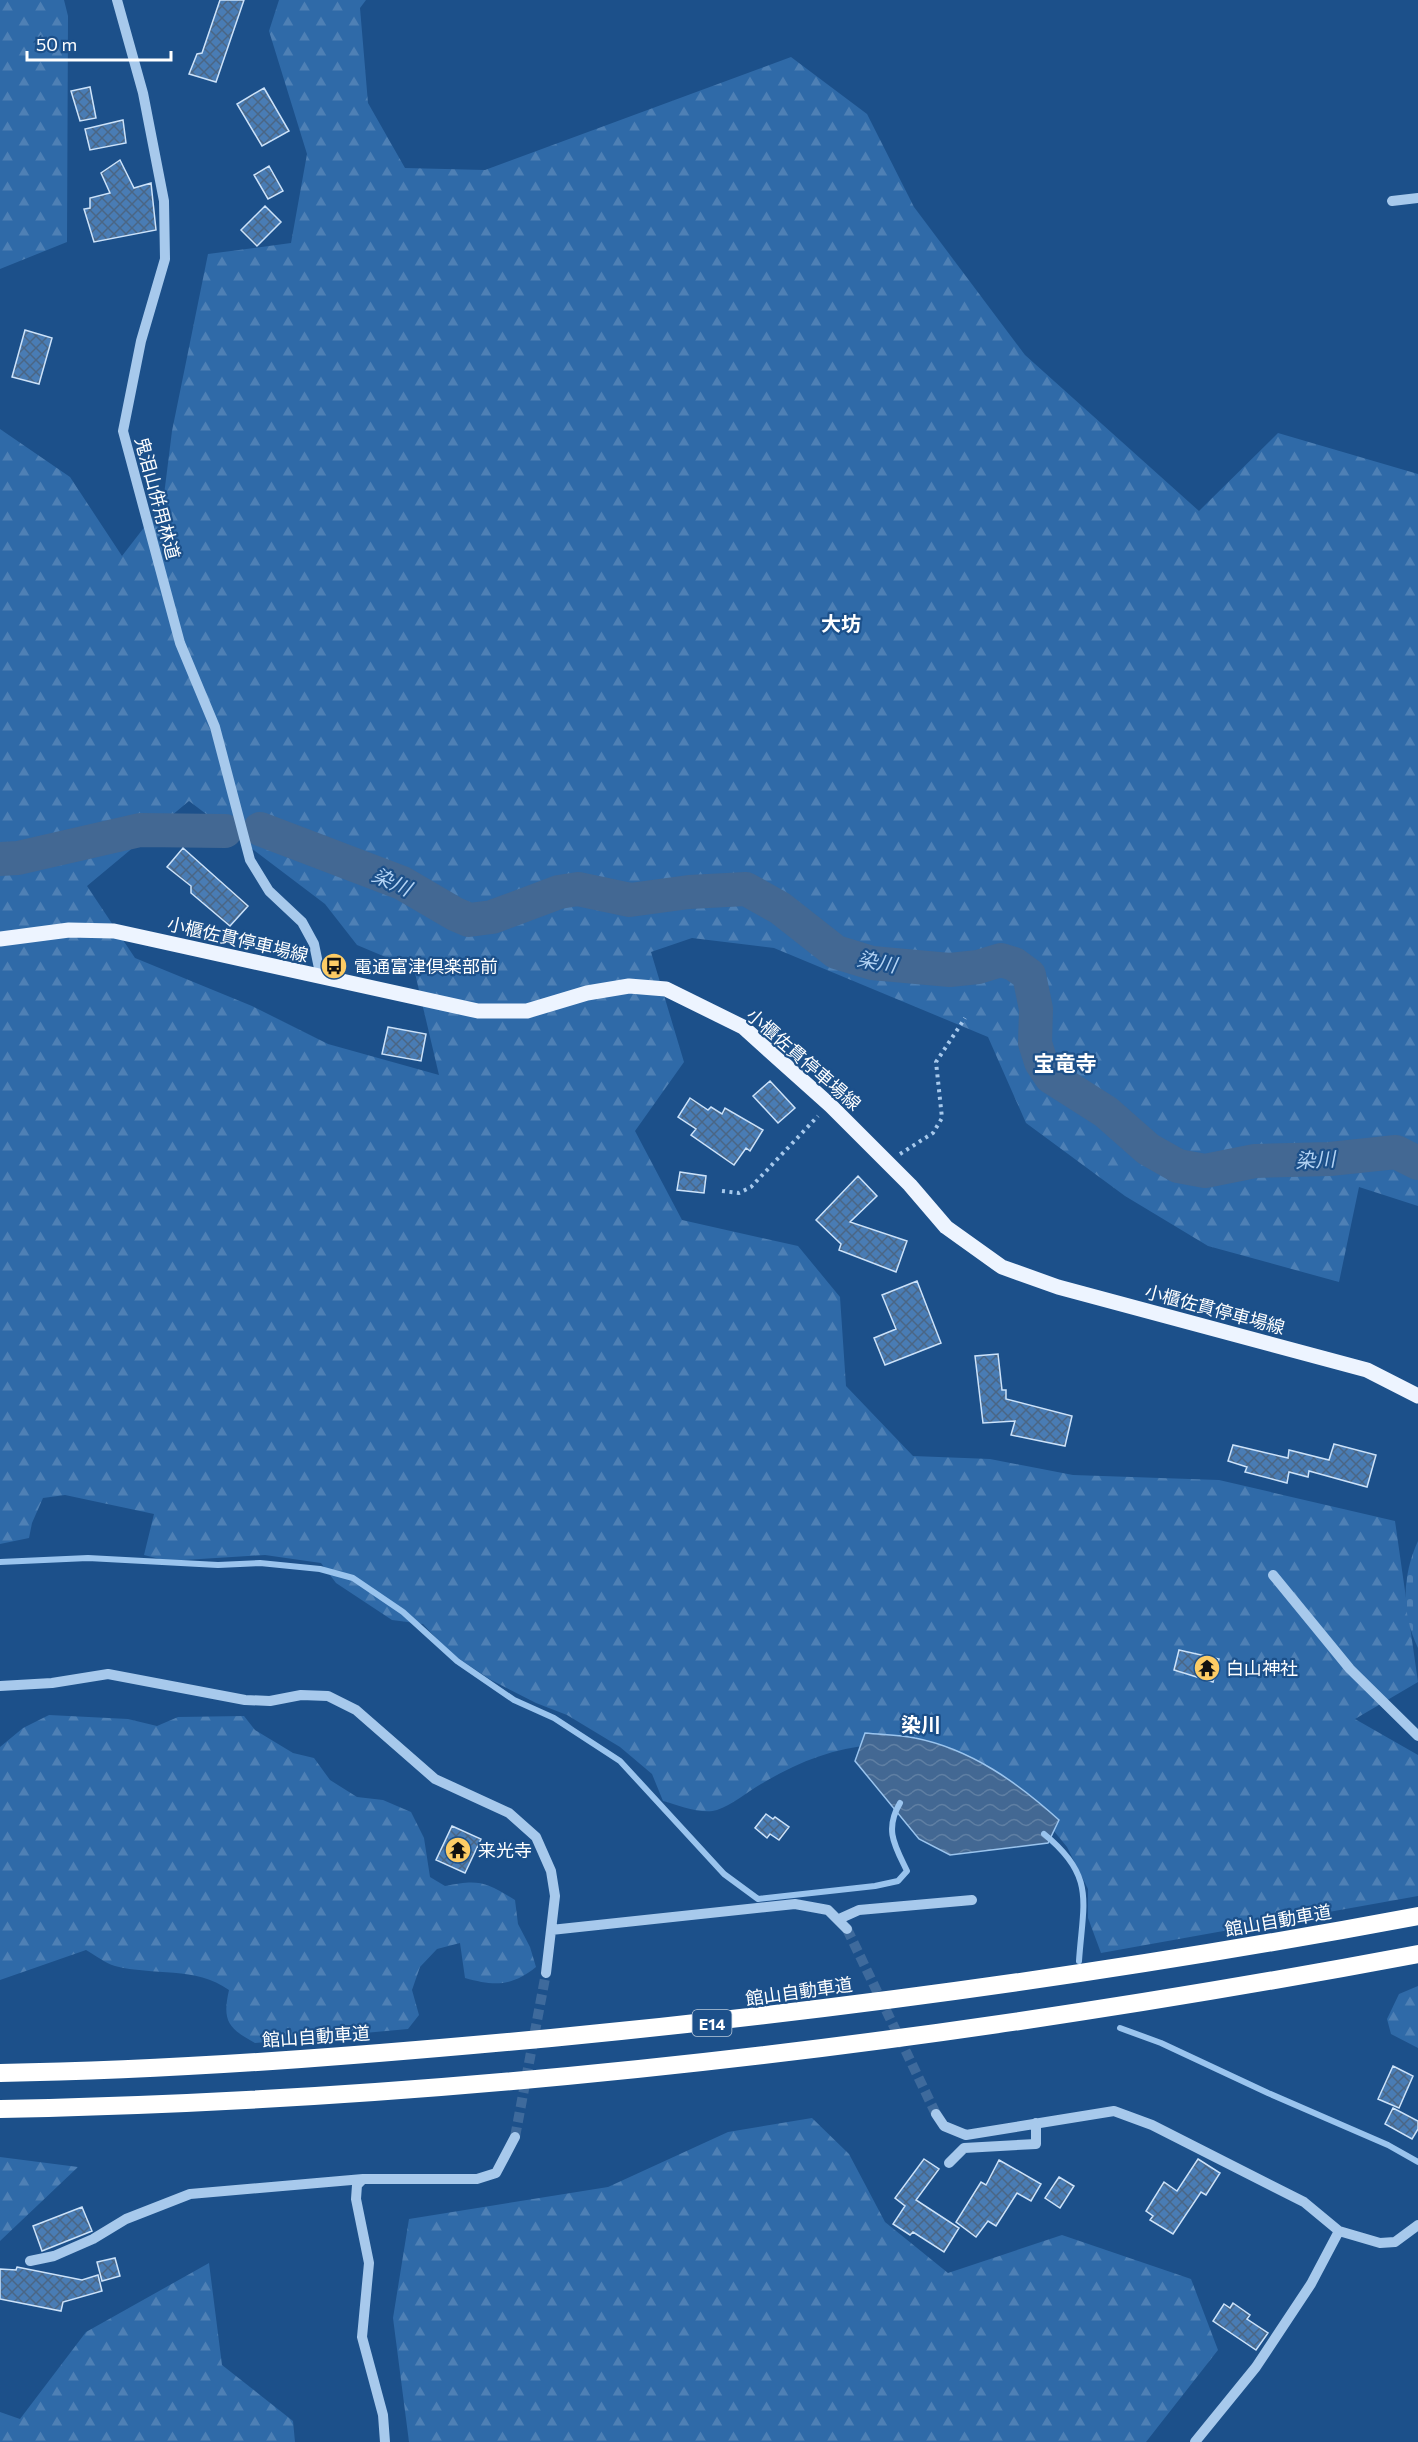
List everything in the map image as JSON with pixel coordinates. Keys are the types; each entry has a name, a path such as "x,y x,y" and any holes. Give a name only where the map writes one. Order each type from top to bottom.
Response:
{"highway":[{"name":"館山自動車道","path":"0,2073 88,2072 421,2050 741,2020 1096,1973 1418,1916"},
{"name":"E14","path":"0,2109 84,2108 422,2089 746,2057 1107,2008 1418,1954"}],"main road":[{"name":"小櫃佐貫停車場線","path":"0,939 69,930 114,931 478,1011 527,1011 587,993 628,986 666,989 743,1027 831,1106 946,1227 1002,1267 1058,1287 1367,1370 1418,1396"}],"street":[{"name":"鬼泪山併用林道","path":"117,0 143,93 162,190 165,259 141,341 123,430 180,643 215,727 250,860 269,891 302,922 314,944 321,978"},
{"path":"1392,201 1418,198"},
{"path":"1273,1575 1350,1669 1418,1736"},
{"path":"0,1686 52,1683 108,1674 245,1701 270,1701 301,1695 328,1696 356,1710 435,1779 509,1813 537,1837 551,1871 555,1896 546,1972"},
{"path":"839,1919 859,1910 972,1900"},
{"path":"551,1930 795,1904 828,1910 847,1929"},
{"path":"936,2114 944,2126 966,2134 1114,2111 1152,2125 1304,2202 1340,2231 1380,2243 1395,2241 1418,2225"},
{"path":"949,2163 964,2148 1036,2144 1036,2123"},
{"path":"30,2261 54,2256 93,2239 126,2219 190,2194 363,2179 477,2179 496,2173 515,2137"},
{"path":"363,2179 357,2185 356,2199 369,2263 362,2337 383,2415 385,2442"},
{"path":"1195,2442 1256,2367 1311,2284 1340,2231"}],"path":[{"path":"886,1162 933,1133 942,1118 936,1062 965,1018"},
{"path":"722,1191 739,1193 751,1187 797,1135 831,1106"}],"green space":[{"path":"0,0 64,0 68,16 67,242 0,269"},
{"path":"279,0 366,0 360,8 368,103 405,168 485,170 791,57 867,114 914,207 1025,355 1199,511 1278,433 1418,474 1418,1206 1359,1187 1339,1282 1208,1246 1125,1196 1026,1123 988,1037 774,948 692,938 651,952 684,1062 635,1131 682,1220 798,1246 840,1297 846,1386 913,1456 990,1459 1073,1475 1219,1480 1395,1521 1418,1682 1355,1719 1418,1755 1418,1896 1101,1953 1088,1918 1088,1889 1067,1847 1040,1814 873,1745 844,1749 801,1763 774,1776 723,1808 711,1811 690,1809 663,1801 652,1774 620,1747 567,1715 536,1703 491,1680 449,1652 423,1624 392,1620 336,1583 321,1563 265,1555 168,1561 144,1555 154,1514 65,1495 43,1498 32,1523 29,1538 0,1544 0,429 70,477 122,556 163,503 172,431 208,254 291,243 307,154 269,31","holes":["189,801 325,904 357,945 414,969 439,1075 328,1044 252,1006 135,958 87,886"]},
{"path":"1418,1541 1418,1648 1412,1635 1406,1608 1406,1581"},
{"path":"49,1715 128,1719 157,1726 178,1717 244,1716 255,1730 293,1753 314,1758 330,1780 357,1797 383,1800 411,1812 424,1838 430,1877 445,1886 466,1883 482,1884 497,1889 515,1900 518,1924 530,1947 536,1967 527,1974 510,1981 485,1982 465,1978 460,1943 437,1949 420,1967 412,1990 419,2015 408,2029 255,2043 239,2033 229,2022 226,2009 229,1990 216,1982 188,1974 115,1966 86,1950 0,1980 0,1747 23,1728"},
{"path":"1418,1986 1418,2048 1391,2034 1387,2019 1399,1994"},
{"path":"812,2118 849,2154 885,2222 948,2273 1062,2235 1191,2279 1218,2350 1146,2442 409,2442 393,2318 409,2219 608,2187 728,2132"},
{"path":"0,2157 78,2167 0,2241"},
{"path":"209,2263 222,2365 293,2421 295,2442 0,2442 0,2412 20,2419 86,2332"}],"water":[{"path":"865,1733 902,1736 936,1743 993,1769 1059,1820 1048,1843 950,1855 919,1839 855,1761"}],"building":[{"path":"220,0 244,0 216,82 189,74 197,54 202,53"},
{"path":"90,87 96,118 80,121 71,91"},
{"path":"264,88 289,131 262,146 237,104"},
{"path":"123,120 126,143 90,150 85,129"},
{"path":"120,160 134,188 151,183 156,230 94,242 84,209 90,208 90,198 110,193 101,173"},
{"path":"269,166 283,191 268,199 254,175"},
{"path":"265,206 281,222 257,246 241,230"},
{"path":"25,330 52,338 39,384 12,377"},
{"path":"183,848 248,906 230,926 191,893 191,886 167,867"},
{"path":"388,1027 426,1034 421,1061 382,1054"},
{"path":"770,1081 795,1108 778,1123 753,1096"},
{"path":"690,1098 708,1110 711,1107 722,1114 725,1108 763,1130 750,1151 746,1148 734,1165 691,1135 696,1129 678,1117"},
{"path":"680,1172 706,1176 704,1193 677,1190"},
{"path":"858,1176 877,1196 850,1222 907,1241 896,1272 839,1250 841,1244 816,1220"},
{"path":"917,1281 941,1343 885,1365 874,1338 896,1329 882,1295"},
{"path":"998,1354 1002,1390 1006,1390 1006,1399 1072,1416 1065,1446 1011,1435 1015,1421 983,1423 975,1356"},
{"path":"1334,1444 1376,1455 1367,1487 1309,1471 1308,1477 1289,1472 1287,1483 1245,1472 1247,1467 1228,1461 1233,1445 1288,1458 1289,1450 1329,1460"},
{"path":"1179,1650 1219,1659 1213,1682 1174,1670"},
{"path":"766,1814 773,1819 775,1817 789,1827 779,1840 770,1834 767,1838 755,1828"},
{"name":"来光寺","path":"452,1826 481,1839 465,1873 436,1860"},
{"path":"1393,2066 1413,2076 1399,2108 1378,2099"},
{"path":"1393,2108 1418,2121 1418,2129 1412,2139 1385,2124"},
{"path":"924,2159 939,2169 916,2200 959,2228 944,2252 913,2232 910,2235 893,2224 905,2206 895,2198"},
{"path":"1198,2159 1220,2173 1206,2195 1201,2192 1173,2234 1150,2220 1153,2216 1146,2211 1164,2182 1177,2191"},
{"path":"999,2160 1041,2184 1031,2201 1017,2193 996,2226 988,2221 976,2237 956,2222 981,2182 986,2185"},
{"path":"1059,2177 1074,2186 1060,2208 1045,2198"},
{"path":"82,2207 92,2231 42,2251 33,2226"},
{"path":"115,2258 120,2276 102,2281 97,2262"},
{"path":"17,2267 82,2280 98,2275 102,2291 63,2302 61,2311 0,2299 0,2269 16,2270"},
{"path":"1233,2303 1250,2315 1247,2319 1268,2333 1256,2350 1213,2321 1224,2304 1230,2308"}],"waterway":[{"name":"染川","path":"260,829 402,883 469,920 492,917 559,892 578,889 630,900 689,892 746,889 780,908 836,952 872,963 950,970 978,967 1001,960 1014,964 1029,975 1036,1009 1035,1043 1041,1062 1051,1077 1106,1112 1148,1149 1178,1166 1205,1171 1255,1161 1330,1159 1396,1152 1418,1163"},
{"name":"染川","path":"0,859 18,858 140,830 225,831"},
{"path":"0,1562 88,1558 218,1565 260,1563 320,1569 353,1578 403,1612 457,1661 514,1700 554,1718 620,1761 724,1874 758,1899 875,1886 898,1881 907,1871 895,1846 892,1830 895,1813 900,1803"},
{"path":"1044,1834 1061,1849 1079,1877 1083,1906 1079,1961"},
{"path":"1120,2028 1161,2043 1388,2145 1418,2162"}],"tunnel":[{"path":"847,1929 936,2114"},
{"path":"515,2137 546,1973"}],"place":[{"name":"電通富津倶楽部前","path":"334,966"},
{"name":"白山神社","path":"1207,1668"},
{"name":"来光寺","path":"458,1850"}],"district":[{"name":"大坊","path":"841,623"},
{"name":"宝竜寺","path":"1065,1062"},
{"name":"染川","path":"921,1724"}]}
